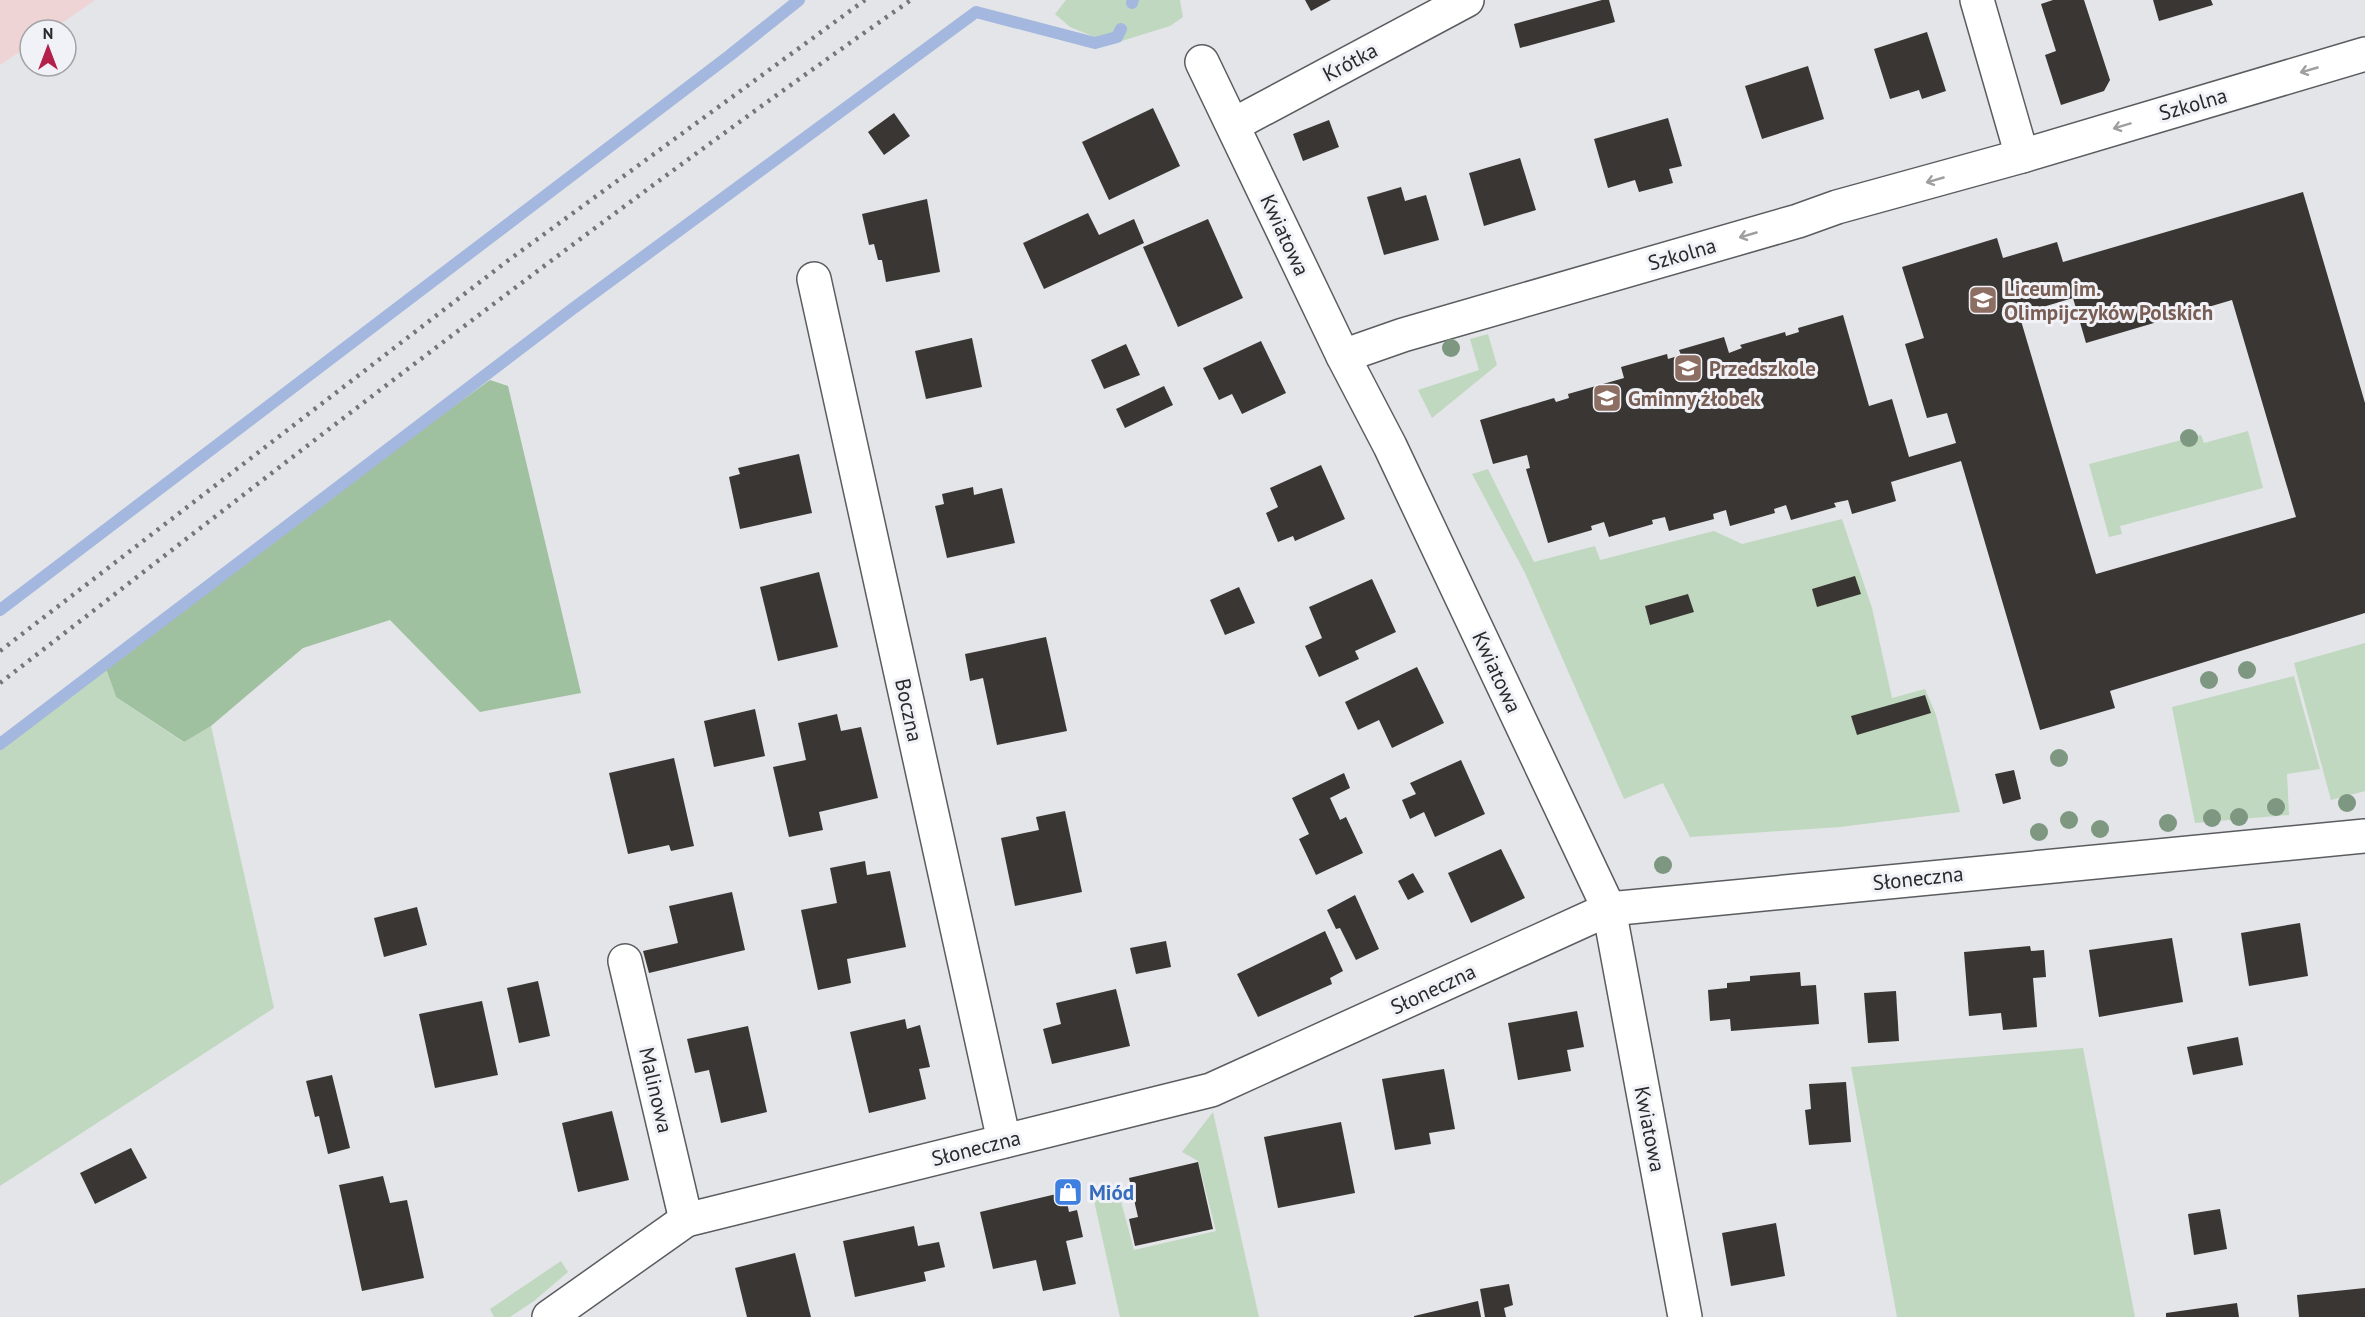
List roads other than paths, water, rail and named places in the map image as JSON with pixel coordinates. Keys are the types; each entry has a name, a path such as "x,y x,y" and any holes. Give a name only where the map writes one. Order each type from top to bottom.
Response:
{"street":[{"name":"Krótka","path":"1233,125 1467,0"},
{"path":"1977,0 2022,156"},
{"name":"Szkolna","path":"1343,356 1403,335 2365,54"},
{"name":"Kwiatowa","path":"1202,62 1343,356 1390,446 1609,909 1685,1317"},
{"name":"Boczna","path":"814,279 1004,1141"},
{"name":"Słoneczna","path":"549,1317 686,1220 1211,1090 1609,909 2365,836"},
{"name":"Malinowa","path":"625,961 686,1220"}],"waterway":[{"path":"0,610 729,56 799,0"},
{"path":"0,744 571,310 976,12 1095,43 1117,37 1121,29"}],"railway":[{"path":"0,651 506,262 865,0"},
{"path":"0,683 565,250 911,0"}],"place":[{"name":"Liceum im. Olimpijczyków Polskich","path":"1983,300"},
{"name":"Przedszkole","path":"1688,368"},
{"name":"Gminny żłobek","path":"1607,398"},
{"name":"Miód","path":"1068,1192"}]}
